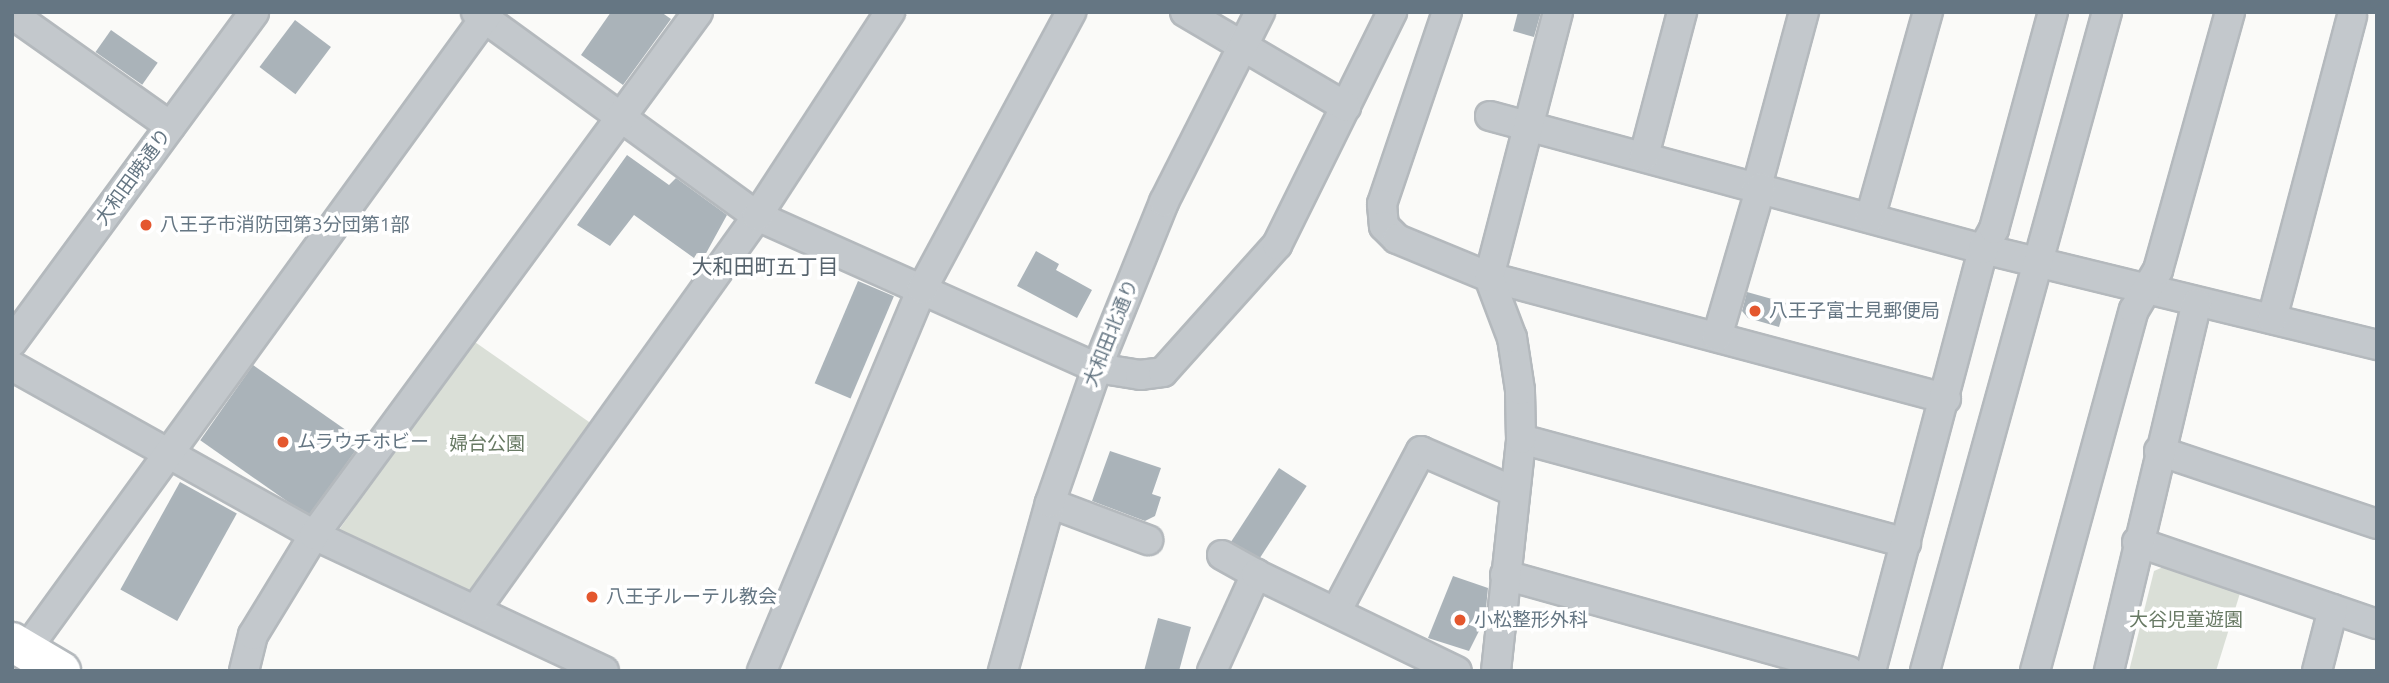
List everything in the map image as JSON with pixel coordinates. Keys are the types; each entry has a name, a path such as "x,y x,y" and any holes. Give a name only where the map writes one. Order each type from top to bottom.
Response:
{"highway":[{"path":"19,646 61,671"}],"street":[{"name":"大和田暁通り","path":"12,342 254,12"},
{"path":"244,671 253,635 314,535 698,12"},
{"path":"476,609 757,216 890,12"},
{"path":"762,671 922,289 1072,12"},
{"path":"1185,12 1346,107"},
{"name":"大和田北通り","path":"1003,671 1050,503 1097,368 1164,202 1260,12"},
{"path":"19,646 167,455 483,14 757,216 1097,368 1140,375 1163,372 1277,245 1392,12"},
{"path":"1447,12 1382,204 1384,226 1397,239 1489,277 1946,399"},
{"path":"1496,671 1513,491 1521,439 1512,338 1489,277 1558,12"},
{"path":"1644,156 1682,12"},
{"path":"1717,337 1804,12"},
{"path":"1870,218 1928,12"},
{"path":"1871,671 1946,399 1983,249 1994,229 2053,12"},
{"path":"1925,671 2107,12"},
{"path":"2035,671 2134,310 2158,270 2230,12"},
{"path":"12,15 170,125"},
{"path":"2272,319 2356,17"},
{"path":"1490,116 1983,249 2377,345"},
{"path":"2109,671 2137,541 2197,303"},
{"path":"12,366 314,535 604,671"},
{"path":"1521,439 1906,542"},
{"path":"1336,612 1421,451 1513,491"},
{"path":"2160,451 2377,524"},
{"path":"1050,503 1148,540"},
{"path":"2137,541 2377,624"},
{"path":"1222,555 1457,671"},
{"path":"1212,671 1256,574"},
{"path":"1505,575 1849,671"},
{"path":"2317,671 2333,609"}],"green space":[{"name":"婦台公園","path":"472,340 592,424 456,617 337,533"},
{"name":"大谷児童遊園","path":"2170,564 2241,590 2216,671 2129,671 2154,571"}],"building":[{"path":"611,12 661,12 671,19 623,85 581,55"},
{"path":"1518,12 1541,12 1534,37 1513,31"},
{"path":"295,20 331,47 295,94 259,67"},
{"path":"111,30 158,63 142,85 96,52"},
{"path":"627,155 669,185 676,178 727,215 704,257 697,253 694,258 634,215 610,246 577,225"},
{"path":"1036,251 1059,264 1056,270 1092,290 1077,318 1017,286"},
{"path":"858,281 894,296 851,398 815,383"},
{"path":"1747,292 1786,303 1779,327 1748,318 1742,311"},
{"name":"ムラウチホビー","path":"253,365 362,441 309,517 200,440"},
{"path":"1110,451 1161,468 1152,494 1161,497 1155,516 1145,521 1092,501"},
{"path":"1279,468 1307,486 1259,560 1231,542"},
{"path":"180,482 237,514 177,621 120,590"},
{"name":"小松整形外科","path":"1453,576 1488,588 1485,619 1469,651 1428,638"},
{"path":"1158,618 1191,627 1179,671 1144,671"}],"place":[{"name":"八王子市消防団第3分団第1部","path":"146,225"},
{"name":"八王子富士見郵便局","path":"1755,311"},
{"name":"ムラウチホビー","path":"283,442"},
{"name":"八王子ルーテル教会","path":"592,597"},
{"name":"小松整形外科","path":"1460,620"}],"district":[{"name":"大和田町五丁目","path":"765,266"}]}
